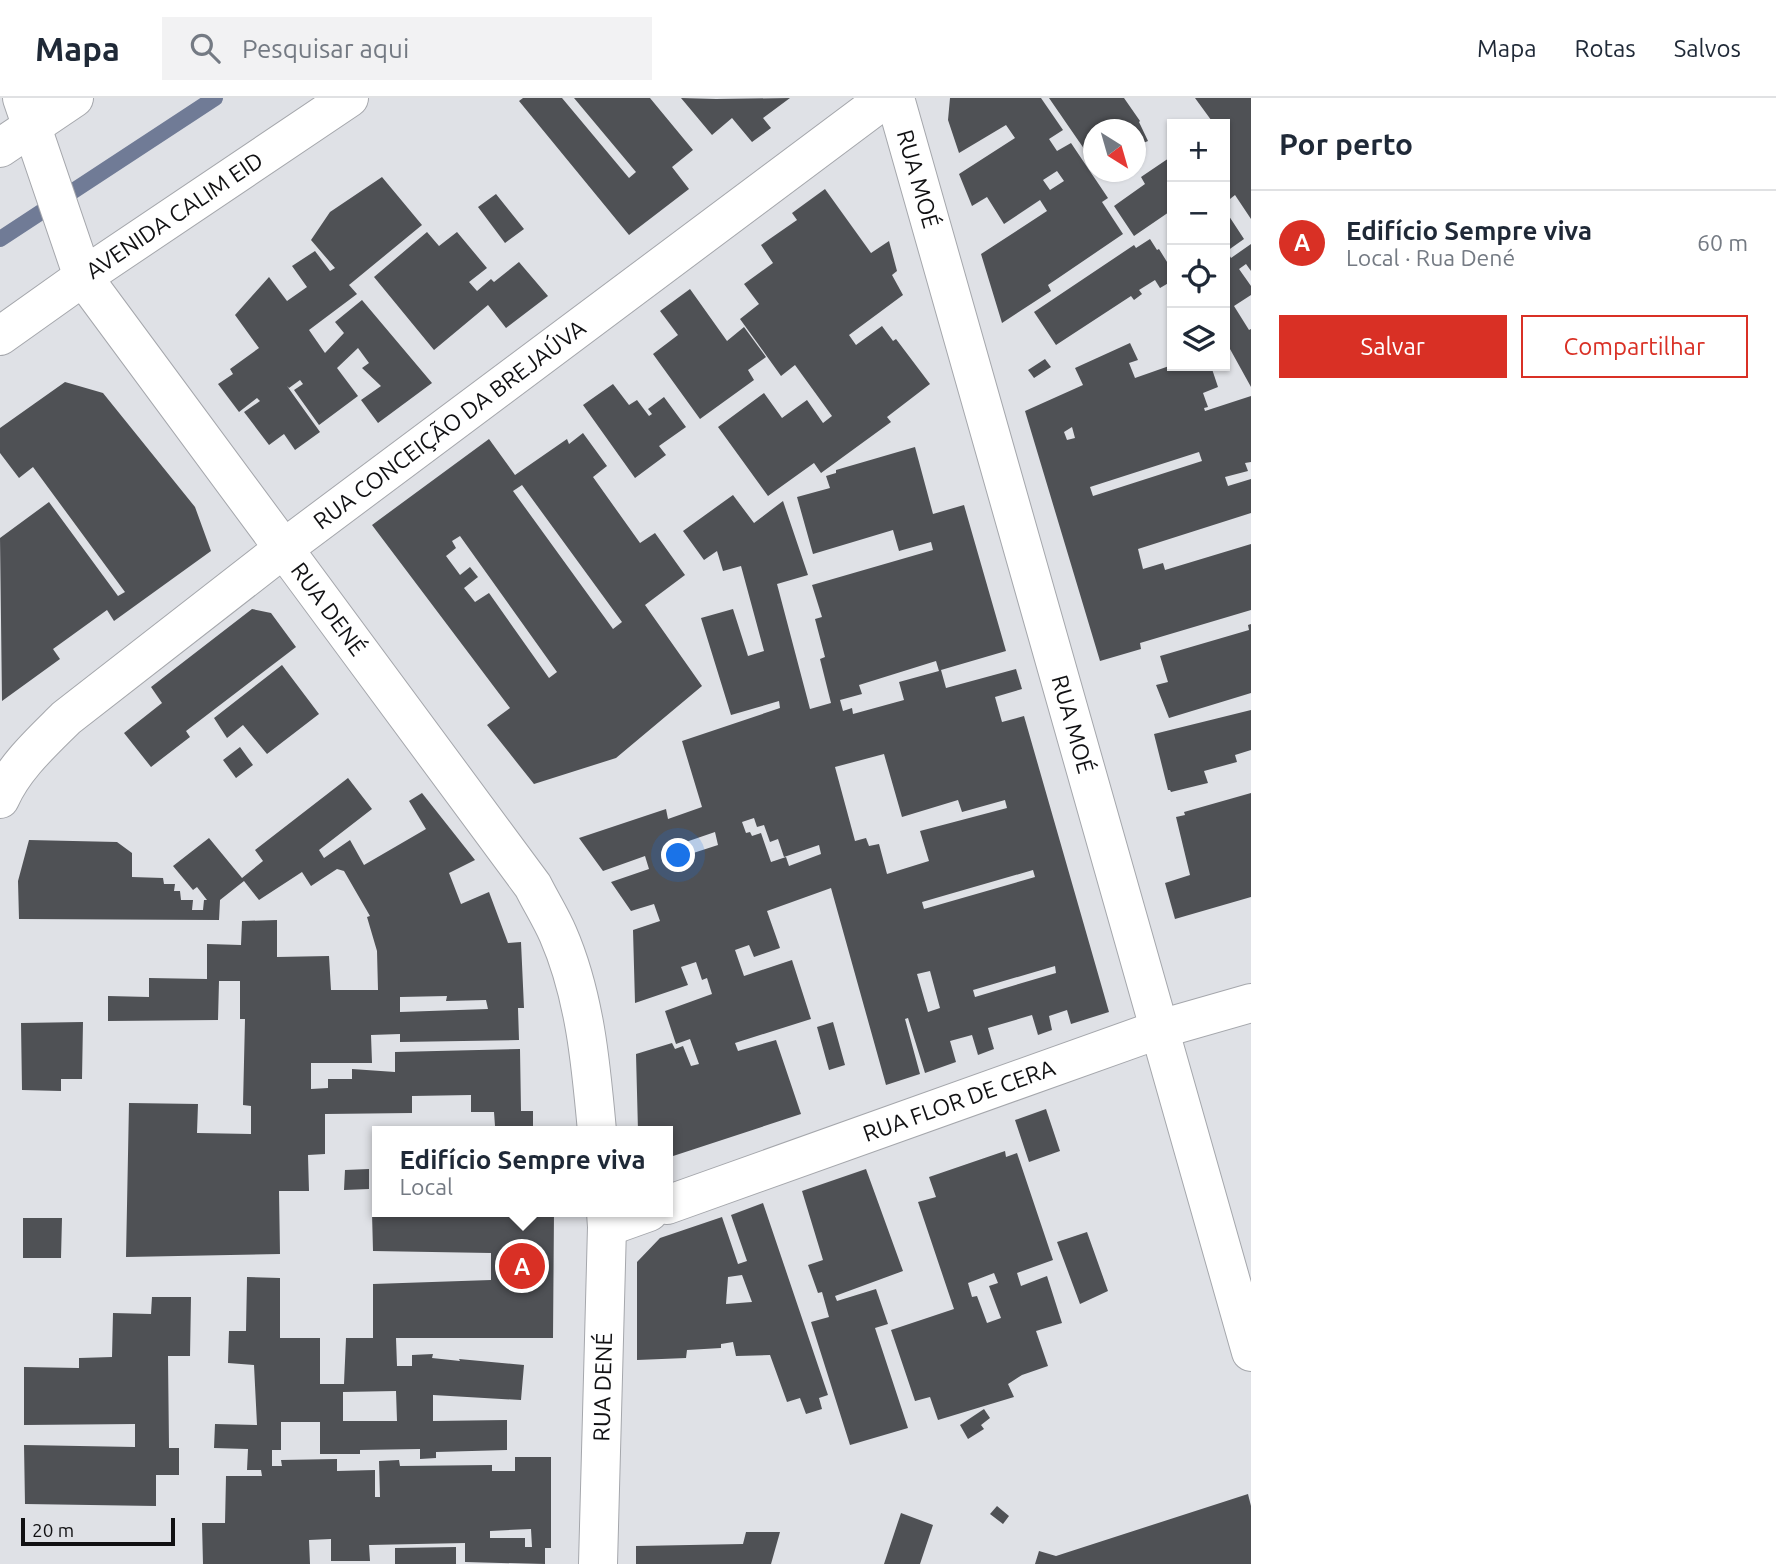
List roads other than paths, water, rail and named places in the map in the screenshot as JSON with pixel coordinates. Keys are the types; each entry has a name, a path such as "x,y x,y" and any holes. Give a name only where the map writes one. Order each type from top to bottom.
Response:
{"street":[{"path":"0,148 27,112 74,98"},
{"name":"AVENIDA CALIM EID","path":"0,336 349,98"},
{"name":"RUA CONCEIÇÃO DA BREJAÚVA","path":"0,799 7,783 28,757 66,718 283,549 886,98"},
{"name":"RUA MOÉ","path":"895,98 1251,1352"},
{"name":"RUA DENÉ","path":"27,112 83,277 533,886 558,933 578,989 596,1126"},
{"name":"RUA FLOR DE CERA","path":"673,1203 1160,1029 1251,1003"},
{"name":"RUA DENÉ","path":"598,1564 606,1219"}],"waterway":[{"path":"0,239 215,98"}],"place":[{"name":"Edifício Sempre viva","path":"522,1266"}]}
